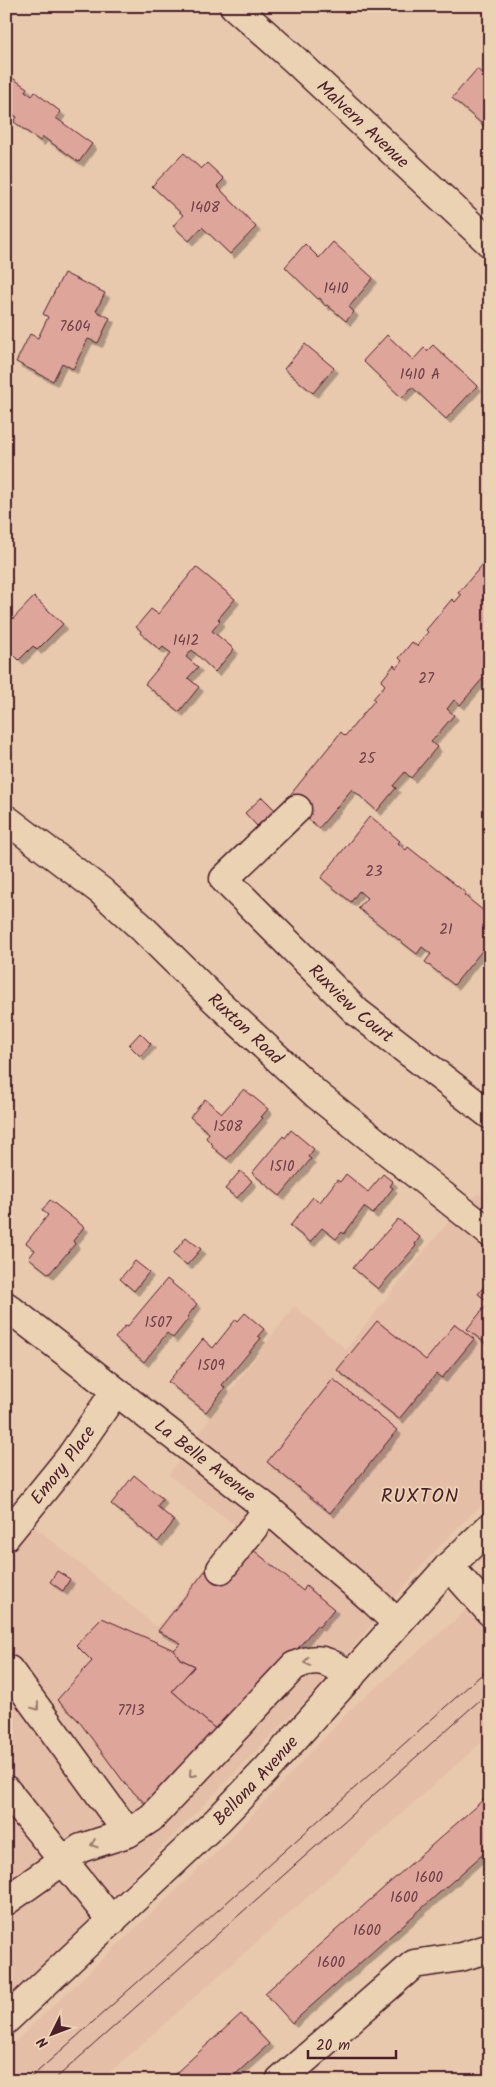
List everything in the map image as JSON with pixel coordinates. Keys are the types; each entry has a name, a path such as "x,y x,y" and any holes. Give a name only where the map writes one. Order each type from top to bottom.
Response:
{"street":[{"name":"Malvern Avenue","path":"234,6 295,60 490,243"},
{"name":"Ruxview Court","path":"296,809 224,879 357,1012 490,1115"},
{"name":"Ruxton Road","path":"6,819 107,897 212,998 317,1094 490,1233"},
{"name":"La Belle Avenue","path":"6,1306 268,1509 397,1623"},
{"name":"Emory Place","path":"6,1536 71,1456 115,1392"},
{"path":"222,1569 268,1509"},
{"name":"Bellona Avenue","path":"6,2020 218,1820 449,1566 490,1527"},
{"path":"449,1566 490,1612"},
{"path":"6,1902 81,1848 128,1833 151,1818 294,1666 307,1659 327,1661 350,1676"},
{"path":"6,1672 8,1670 128,1833"},
{"path":"6,1790 112,1921"},
{"path":"280,2081 414,1964 461,1957 490,1948"},
{"path":"461,1957 490,1960"}],"shaded area":[{"path":"478,1193 490,1202 490,1498 458,1527 426,1561 320,1686 78,1933 6,1999 6,1503 157,1627 239,1528 168,1475 294,1306 346,1349 443,1228"},
{"path":"490,1587 490,1735 100,2081 6,2081 6,2050 228,1841 353,1707 453,1622"}],"building":[{"path":"477,69 490,80 490,131 452,98"},
{"path":"11,77 27,88 25,91 32,96 35,92 61,112 56,118 92,144 79,162 43,137 40,141 14,122 17,117 6,109 6,84"},
{"path":"184,153 201,169 207,163 224,179 217,186 256,227 230,254 202,227 189,241 173,226 183,215 152,186"},
{"path":"333,242 373,278 349,307 354,312 346,321 327,305 325,306 320,298 318,299 285,267 305,244 319,258"},
{"path":"64,273 105,293 96,311 110,318 98,343 88,339 73,369 62,363 53,381 16,362 30,334 38,338 48,317 43,314"},
{"path":"387,335 413,360 424,348 427,351 433,345 477,386 446,419 412,387 402,398 363,361"},
{"path":"305,344 334,368 313,393 284,369"},
{"path":"490,556 490,679 488,681 484,677 460,705 454,700 447,709 454,715 431,742 437,747 411,778 405,772 393,786 396,788 377,811 352,789 319,828 286,800 341,732 345,736 375,700 373,699 385,685 381,681 394,665 396,668 402,661 399,658 412,642 417,646 428,632 426,630 452,599 455,602 461,595 458,593"},
{"path":"196,567 235,599 218,619 220,621 212,631 234,649 215,672 192,650 186,657 198,667 188,678 199,687 179,712 145,684 171,653 163,647 160,650 140,633 141,631 136,627 151,609 158,614"},
{"path":"34,597 63,624 37,650 33,646 19,660 6,647 6,632 12,627 8,624"},
{"path":"262,797 275,810 257,826 245,813"},
{"path":"370,816 400,841 398,843 406,850 408,847 466,893 464,895 490,916 490,941 454,985 425,962 431,954 422,947 417,954 358,908 367,898 359,891 351,902 321,878"},
{"path":"140,1033 151,1044 140,1056 129,1045"},
{"path":"244,1089 268,1109 261,1117 263,1118 227,1159 212,1147 213,1145 206,1138 209,1133 190,1117 205,1099 222,1113"},
{"path":"291,1130 314,1149 308,1157 311,1159 280,1196 252,1173 283,1136 285,1138"},
{"path":"240,1171 252,1181 237,1198 225,1189"},
{"path":"346,1174 368,1192 383,1174 393,1182 390,1186 393,1188 373,1214 364,1207 344,1234 342,1232 336,1239 322,1228 310,1242 290,1226 313,1197 320,1202 337,1180 340,1182"},
{"path":"50,1200 84,1227 73,1241 75,1244 49,1274 29,1258 35,1250 26,1243 48,1215 42,1210"},
{"path":"398,1219 420,1237 415,1244 416,1246 378,1289 353,1268"},
{"path":"186,1237 201,1249 187,1265 173,1254"},
{"path":"135,1261 149,1272 134,1291 120,1279"},
{"path":"167,1279 197,1304 187,1317 189,1318 173,1338 167,1333 144,1362 115,1338 125,1326 127,1327"},
{"path":"489,1280 490,1347 467,1329 489,1302 478,1294"},
{"path":"245,1313 264,1329 258,1336 261,1338 222,1385 225,1388 206,1412 168,1382 203,1339 213,1348 236,1319 238,1321"},
{"path":"377,1321 426,1360 455,1324 474,1339 442,1378 436,1374 399,1419 337,1370"},
{"path":"333,1379 397,1430 330,1513 267,1462"},
{"path":"134,1475 163,1499 157,1506 174,1521 158,1542 111,1504"},
{"path":"251,1548 303,1591 306,1586 334,1609 319,1627 317,1625 272,1680 220,1733 172,1691 195,1666 180,1659 174,1650 181,1643 158,1631 205,1571 222,1584"},
{"path":"57,1571 70,1579 63,1591 50,1582"},
{"path":"102,1618 174,1650 180,1659 195,1666 172,1691 220,1733 153,1811 126,1785 78,1720 57,1700 92,1661 76,1645"},
{"path":"484,1799 490,1806 490,1848 292,2023 265,1993"},
{"path":"241,2014 269,2044 228,2081 167,2081"}],"tram line":[{"path":"27,2081 490,1667"},
{"path":"53,2081 490,1691"}],"district":[{"name":"RUXTON","path":"420,1495"}]}
